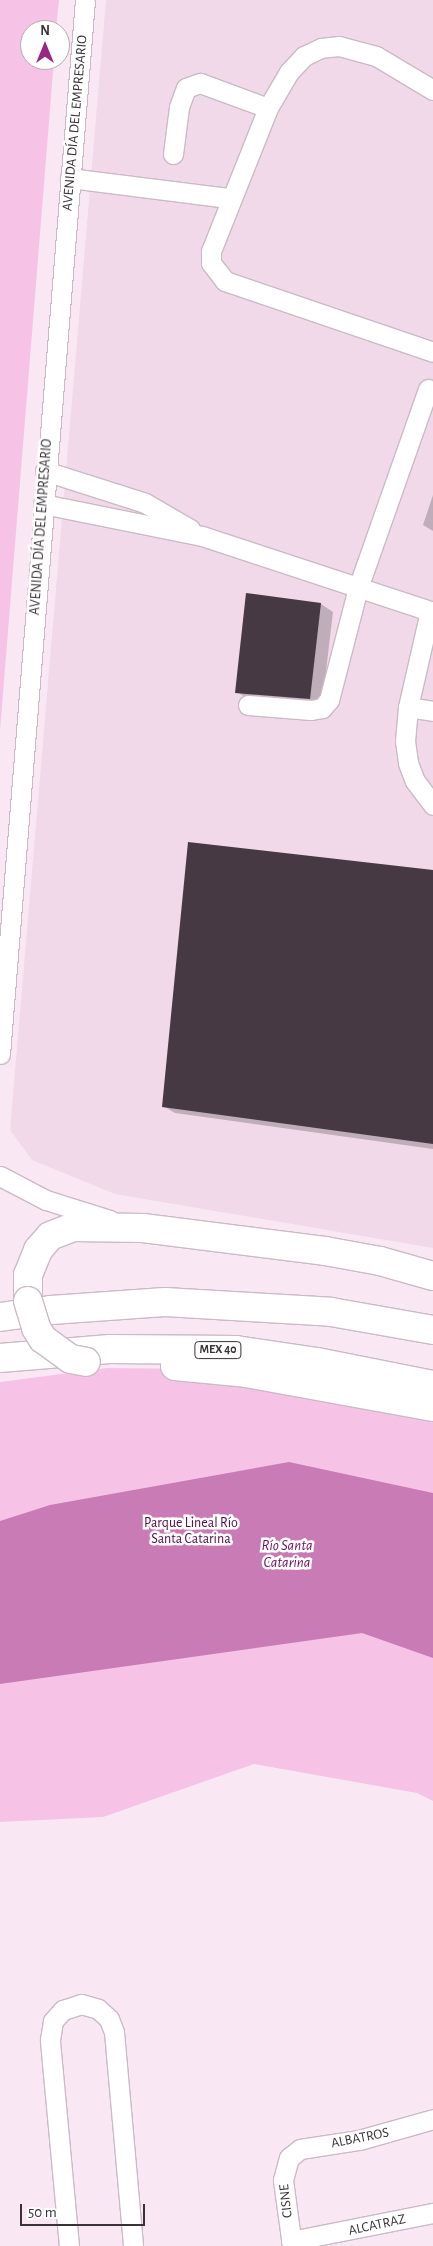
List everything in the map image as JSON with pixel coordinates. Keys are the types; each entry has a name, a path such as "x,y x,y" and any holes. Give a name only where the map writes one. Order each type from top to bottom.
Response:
{"highway":[{"path":"433,1276 353,1255 142,1228 74,1227 48,1237 29,1269 27,1296 30,1314 36,1328 54,1349 71,1359 86,1362 193,1366 246,1373 433,1407"},
{"path":"0,1317 51,1310 166,1302 330,1312 433,1330"},
{"name":"MEX 40","path":"0,1358 110,1349 236,1350 317,1362 433,1385"}],"street":[{"name":"AVENIDA DÍA DEL EMPRESARIO","path":"0,1054 44,471 85,0"},
{"path":"433,90 376,56 339,46 321,48 304,56 289,72 268,108 229,198 211,251 211,263 226,282 433,352"},
{"path":"173,154 179,107 186,88 200,83 268,108"},
{"path":"70,178 229,198"},
{"path":"248,705 311,710 322,708 329,700 358,588 428,389"},
{"path":"44,471 145,503 202,536"},
{"path":"43,504 202,536 431,612 408,707 405,741 408,764 415,781 433,805"},
{"path":"408,707 433,711"},
{"path":"0,1176 46,1200 142,1228"},
{"path":"69,2246 50,2040 53,2022 63,2010 81,2004 98,2009 108,2019 114,2032 133,2246"},
{"name":"ALBATROS","path":"290,2158 300,2149 359,2140 433,2120"},
{"name":"CISNE","path":"290,2158 283,2180 292,2244"},
{"name":"ALCATRAZ","path":"292,2244 433,2213"}],"shaded area":[{"path":"106,0 433,0 433,1248 115,1194 32,1160 10,1130"}],"green space":[{"path":"0,0 59,0 57,20 20,20 20,70 53,70 0,731"},
{"name":"Parque Lineal Río Santa Catarina","path":"107,1368 204,1369 433,1408 433,1801 417,1793 254,1764 103,1817 0,1822 0,1382"}],"water":[{"name":"Río Santa Catarina","path":"289,1462 433,1493 433,1658 362,1633 0,1684 0,1521 50,1505"}],"building":[{"path":"246,593 321,603 310,699 235,693"},
{"path":"188,842 433,870 433,1144 162,1107"}]}
